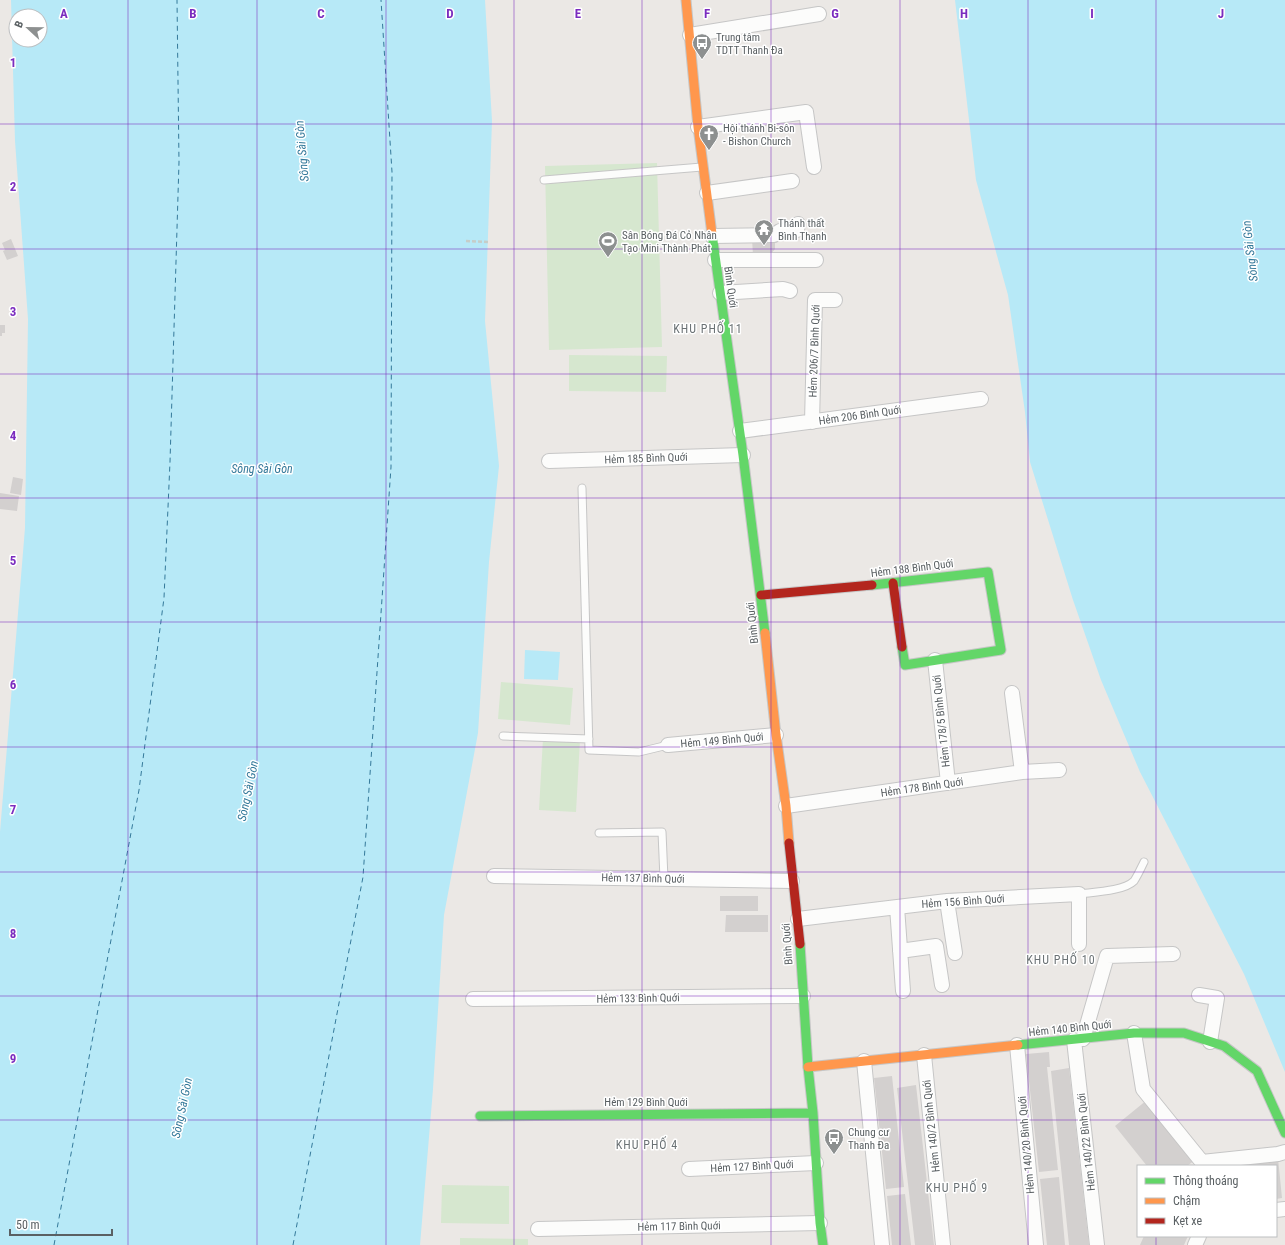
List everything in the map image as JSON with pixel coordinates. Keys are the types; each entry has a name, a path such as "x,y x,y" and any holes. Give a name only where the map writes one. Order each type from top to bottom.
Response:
{"street":[{"name":"Bình Quới","path":"686,0 706,193 740,431 761,595 776,735 786,806 792,881 798,919 808,1067 823,1245"},
{"path":"690,35 819,14"},
{"path":"698,127 806,112 814,167"},
{"path":"706,193 792,182"},
{"path":"712,236 774,235 780,231 797,230 798,224"},
{"path":"715,260 816,260"},
{"path":"720,292 783,288 790,291"},
{"name":"Hẻm 206/7 Bình Quới","path":"812,422 814,300 835,300"},
{"name":"Hẻm 206 Bình Quới","path":"740,431 981,399"},
{"name":"Hẻm 185 Bình Quới","path":"549,461 743,455"},
{"name":"Hẻm 188 Bình Quới","path":"761,595 893,583 988,572 1001,650 934,660"},
{"path":"893,583 905,665 934,660"},
{"name":"Hẻm 178/5 Bình Quới","path":"934,660 948,783"},
{"path":"1012,693 1022,772"},
{"name":"Hẻm 149 Bình Quới","path":"668,745 776,735"},
{"name":"Hẻm 178 Bình Quới","path":"786,806 1022,772 1059,770"},
{"name":"Hẻm 137 Bình Quới","path":"494,876 792,881"},
{"path":"1079,894 1079,944"},
{"name":"Hẻm 156 Bình Quới","path":"798,919 948,901 1079,894"},
{"path":"948,901 955,953"},
{"path":"896,907 903,990"},
{"path":"900,951 936,946 942,984"},
{"path":"1079,1039 1107,956 1173,954"},
{"path":"1199,995 1217,998 1210,1042"},
{"name":"Hẻm 133 Bình Quới","path":"473,999 803,996"},
{"name":"Hẻm 140 Bình Quới","path":"808,1067 1134,1034 1184,1033 1224,1046 1257,1071 1285,1133"},
{"path":"1134,1034 1143,1089 1202,1162 1285,1152"},
{"name":"Hẻm 140/22 Bình Quới","path":"1079,1039 1097,1245"},
{"name":"Hẻm 140/20 Bình Quới","path":"1017,1046 1036,1245"},
{"name":"Hẻm 140/2 Bình Quới","path":"924,1055 943,1245"},
{"path":"864,1061 882,1245"},
{"name":"Hẻm 129 Bình Quới","path":"480,1116 813,1113"},
{"name":"Hẻm 127 Bình Quới","path":"689,1169 816,1163"},
{"name":"Hẻm 117 Bình Quới","path":"538,1229 820,1223"}],"lane":[{"path":"544,180 703,167"},
{"path":"582,488 590,750 639,752 668,745"},
{"path":"503,736 589,739"},
{"path":"599,833 662,832 664,879"},
{"path":"1079,894 1126,886 1133,882 1144,862"}],"path":[{"path":"466,241 488,242"}],"green space":[{"path":"657,163 662,347 549,350 545,166"},
{"path":"569,355 667,356 666,392 569,391"},
{"path":"501,682 573,688 570,725 498,719"},
{"path":"543,738 580,740 576,812 539,810"},
{"path":"442,1185 509,1186 509,1224 441,1223"},
{"path":"460,1238 528,1239 528,1245 460,1245"}],"water":[{"name":"Sông Sài Gòn","path":"11,0 485,0 492,121 485,321 499,466 489,562 478,733 444,915 433,1089 420,1245 0,1245 0,832 25,528 28,319 15,141 12,48 48,48 48,8 11,8"},
{"name":"Sông Sài Gòn","path":"955,0 1285,0 1285,1072 1244,974 1140,772 1101,680 1073,600 1030,462 1025,412 1008,295 976,180"},
{"path":"525,650 560,652 558,680 524,679"}],"building":[{"name":"Thánh thất Bình Thạnh","path":"769,237 775,242 775,249 770,255 753,256 752,238"},
{"path":"11,239 18,256 7,260 3,251 5,250 2,243"},
{"path":"0,325 5,325 5,333 2,333 2,336 0,336"},
{"path":"13,477 23,479 21,495 10,493"},
{"path":"0,493 19,496 17,511 0,509"},
{"path":"720,896 758,896 758,911 720,911"},
{"path":"726,915 768,915 768,932 725,932"},
{"path":"1049,1052 1050,1067 1047,1067 1058,1170 1039,1172 1026,1054"},
{"path":"1069,1068 1089,1245 1069,1245 1051,1071"},
{"path":"892,1076 904,1187 886,1189 874,1078"},
{"path":"916,1085 934,1245 915,1245 897,1088"},
{"path":"1147,1100 1195,1160 1188,1165 1146,1165 1115,1126"},
{"path":"1278,1158 1282,1198 1277,1199 1277,1165 1216,1165"},
{"path":"1059,1177 1065,1245 1047,1245 1040,1179"},
{"path":"905,1194 911,1245 892,1245 887,1196"},
{"path":"1144,1237 1188,1237 1184,1245 1140,1245"}],"ferry route":[{"path":"54,1245 139,790 164,598 170,462 179,162 177,0"},
{"path":"293,1245 363,877 391,467 392,172 381,0"}],"traffic: fast":[{"path":"712,234 743,455 765,633"},
{"path":"872,585 988,572 1001,650 905,665 902,647"},
{"path":"800,944 808,1067 823,1245"},
{"path":"1018,1045 1134,1033 1184,1033 1224,1046 1257,1071 1285,1133"},
{"path":"480,1116 813,1113"}],"traffic: slow":[{"path":"686,0 698,127 712,234"},
{"path":"765,633 776,735 786,806 789,843"},
{"path":"808,1067 1018,1045"}],"traffic: jam":[{"path":"893,583 902,647"},
{"path":"761,595 872,585"},
{"path":"789,843 800,944"}],"place":[{"name":"Trung tâm TDTT Thanh Đa","path":"702,60"},
{"name":"Hội thánh Bi-sôn - Bishon Church","path":"709,151"},
{"name":"Thánh thất Bình Thạnh","path":"764,246"},
{"name":"Sân Bóng Đá Cỏ Nhân Tạo Mini Thành Phát","path":"608,258"},
{"name":"Chung cư Thanh Đa","path":"834,1155"}],"district":[{"name":"KHU PHỐ 11","path":"708,329"},
{"name":"KHU PHỐ 10","path":"1061,960"},
{"name":"KHU PHỐ 4","path":"647,1145"},
{"name":"KHU PHỐ 9","path":"957,1188"}]}
